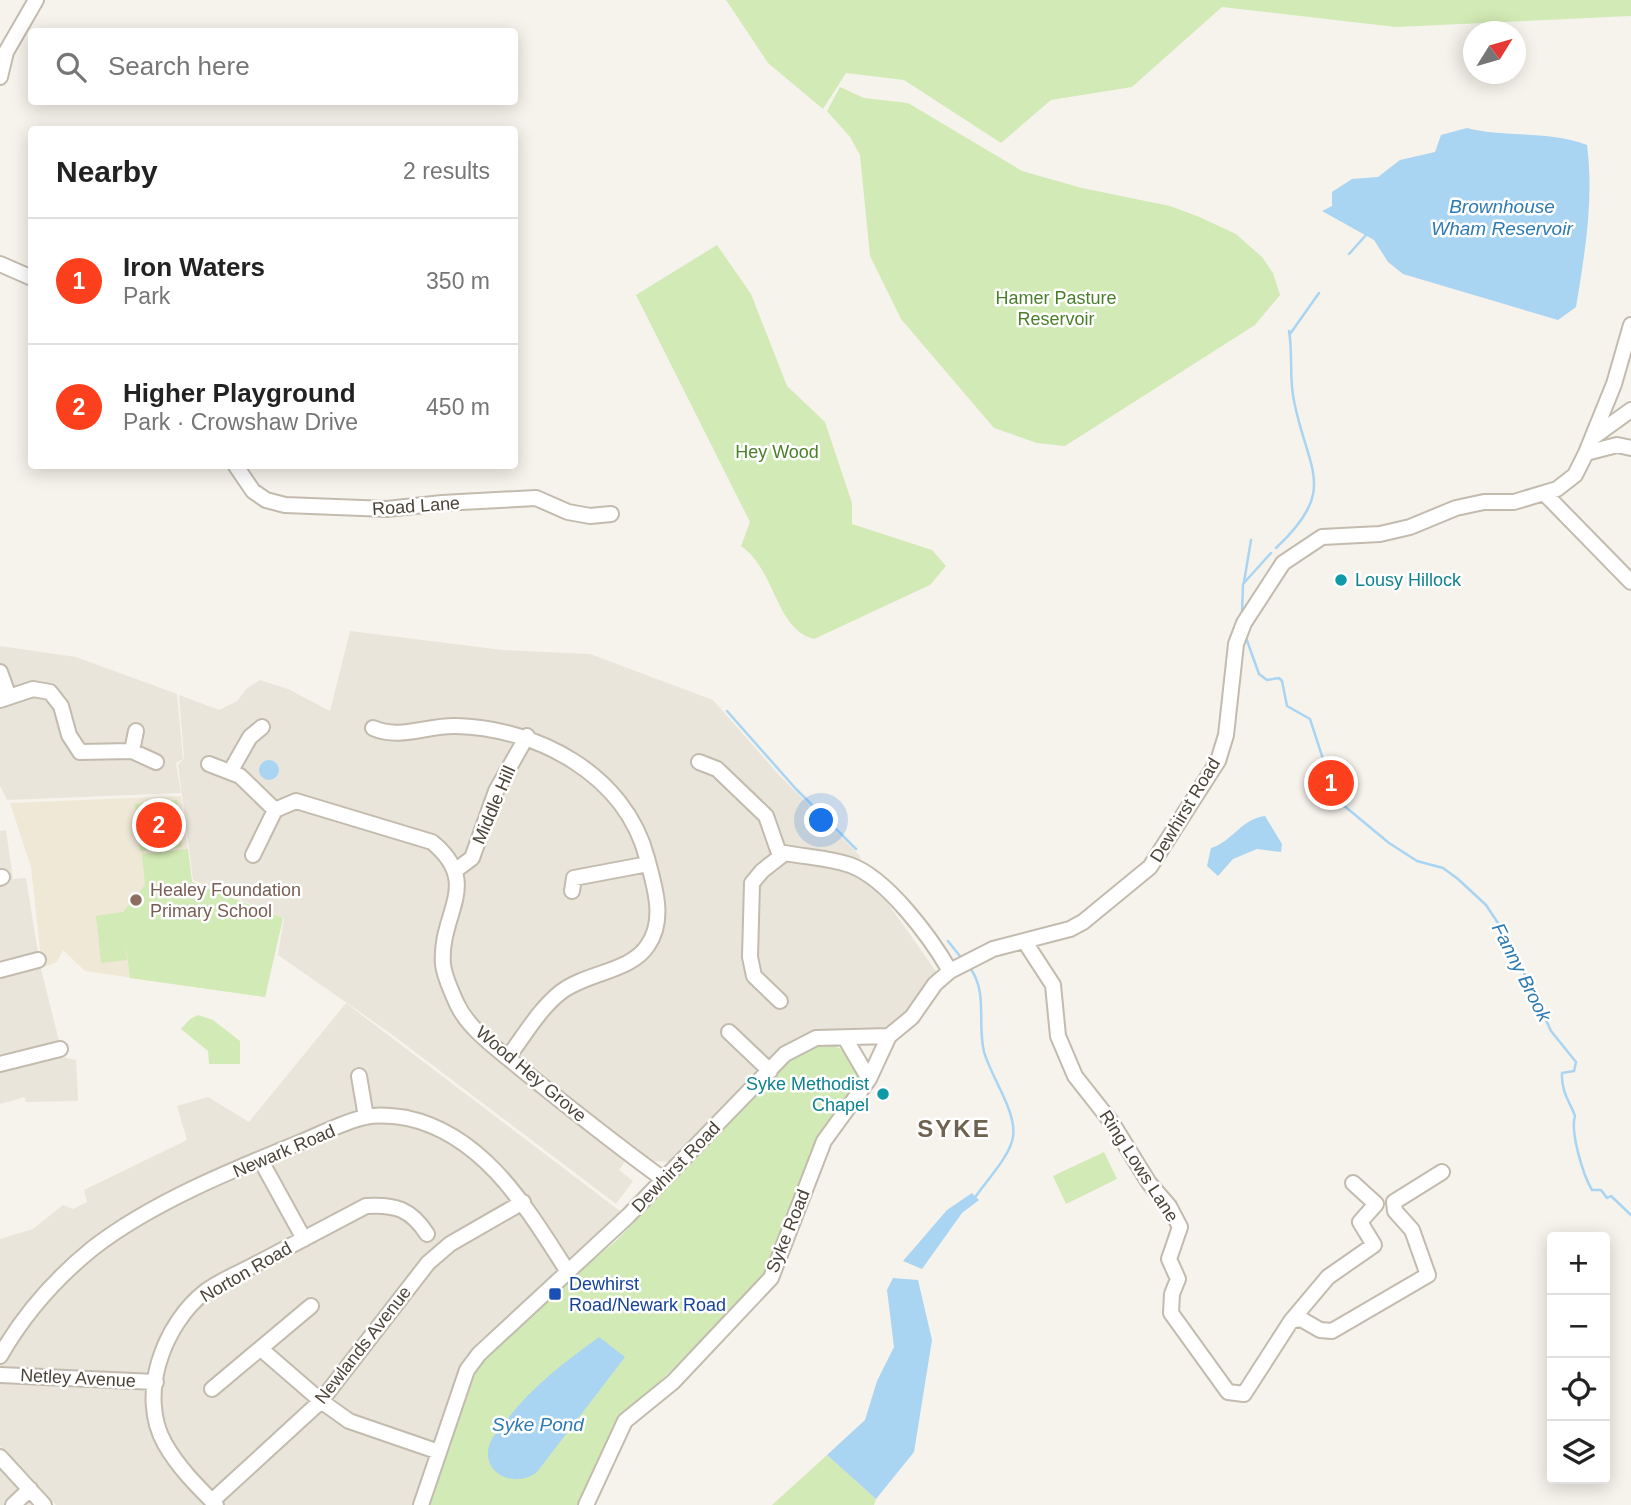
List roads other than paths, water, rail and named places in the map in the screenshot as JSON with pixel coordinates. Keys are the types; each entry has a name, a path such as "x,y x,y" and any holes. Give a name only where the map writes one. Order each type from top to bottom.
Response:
{"street":[{"path":"0,76 6,52 36,0"},
{"path":"0,264 28,276"},
{"name":"Dewhirst Road","path":"421,1505 467,1370 479,1354 663,1179 785,1054 816,1038 889,1036 912,1017 935,984 961,966 993,949 1025,942 1083,922 1150,867 1218,761 1226,735 1236,644 1244,624 1283,563 1322,537 1380,534 1465,506 1484,502 1514,502 1545,494 1575,475 1614,384 1631,325"},
{"path":"1591,439 1631,410"},
{"path":"1586,453 1617,445 1631,447"},
{"name":"Road Lane","path":"238,469 253,491 265,500 285,505 387,509 536,498 568,512 590,516 611,514"},
{"path":"1545,494 1631,582"},
{"path":"0,672 4,699 33,690 50,692 61,706 69,734 80,752 132,751 156,762"},
{"path":"373,728 387,734 463,726 496,728 527,736 581,765 617,798 642,838 654,883 657,916 655,932 648,945 636,959 592,974 561,992 508,1057"},
{"path":"230,772 250,737 262,727"},
{"path":"132,751 136,731"},
{"name":"Middle Hill","path":"456,870 471,858 496,791 527,736"},
{"path":"699,762 717,769 766,816 780,856"},
{"path":"209,764 240,776 275,810"},
{"path":"253,855 275,810 296,801 432,842 447,854 456,870"},
{"path":"780,1001 754,976 750,957 752,883 785,853 853,866 876,882 961,966"},
{"path":"572,891 574,878 648,864"},
{"name":"Wood Hey Grove","path":"456,870 458,888 443,964 458,1006 475,1028 508,1057 583,1120 663,1179"},
{"name":"Ring Lows Lane","path":"1025,942 1053,985 1058,1036 1074,1076 1112,1123 1149,1183 1169,1206 1180,1227 1169,1259 1178,1279 1172,1294 1171,1313 1228,1392 1244,1394 1291,1321"},
{"path":"0,970 38,960"},
{"path":"729,1032 770,1070"},
{"name":"Syke Road","path":"586,1505 625,1421 673,1382 771,1278 824,1142 869,1079 889,1036"},
{"path":"845,1038 869,1079"},
{"path":"0,1064 60,1049"},
{"path":"359,1076 366,1117"},
{"name":"Newark Road","path":"0,1356 57,1280 94,1248 136,1219 260,1159 366,1117 407,1118 428,1125 464,1144 499,1173 523,1202 568,1272"},
{"path":"260,1159 304,1239"},
{"path":"1291,1321 1301,1319 1320,1329 1332,1331 1428,1275 1412,1230 1395,1211 1394,1202 1442,1172"},
{"path":"1291,1321 1328,1277 1374,1245 1360,1222 1376,1204 1353,1183"},
{"name":"Newlands Avenue","path":"214,1503 321,1401 428,1263 450,1244 523,1202"},
{"name":"Norton Road","path":"214,1503 182,1469 163,1441 155,1411 156,1382 163,1350 179,1318 192,1303 208,1289 366,1206 392,1204 416,1217 428,1234 450,1244"},
{"path":"428,1234 428,1263"},
{"path":"212,1389 310,1306"},
{"path":"261,1349 349,1422 439,1452"},
{"name":"Netley Avenue","path":"0,1375 156,1382"},
{"path":"0,1457 44,1505"},
{"path":"13,1505 30,1489"}],"water":[{"name":"Brownhouse Wham Reservoir","path":"1467,128 1557,137 1587,145 1589,206 1576,307 1558,320 1403,274 1388,262 1374,240 1322,211 1332,206 1332,192 1352,179 1378,177 1400,160 1435,152 1441,135"},
{"path":"265,760 273,760 279,770 273,780 265,780 259,774 259,766"},
{"path":"1265,816 1282,844 1281,852 1257,849 1233,859 1218,876 1207,866 1211,848 1225,841 1249,821"},
{"path":"972,1193 979,1200 962,1213 922,1269 903,1261 947,1210"},
{"path":"893,1278 918,1280 932,1340 914,1452 876,1499 827,1455 865,1420 877,1381 894,1347 887,1290"},
{"name":"Syke Pond","path":"599,1337 625,1357 537,1472 518,1479 501,1475 494,1470 488,1453 494,1436 535,1388"}],"waterway":[{"path":"1349,254 1366,235"},
{"path":"1290,334 1319,293"},
{"name":"Fanny Brook","path":"1276,548 1307,510 1313,494 1314,479 1293,392 1289,331"},
{"path":"1244,582 1251,540"},
{"name":"Fanny Brook","path":"1242,614 1243,584 1271,553"},
{"name":"Fanny Brook","path":"1245,635 1259,674 1267,680 1279,678 1287,706 1310,719 1336,799 1389,843 1417,861 1443,868 1458,879 1486,905 1508,938 1551,1031 1576,1062 1574,1071 1562,1073 1562,1080 1575,1116 1576,1142 1588,1183 1592,1190 1601,1190 1607,1198 1611,1196 1631,1215"},
{"path":"727,711 796,789 856,849"},
{"path":"948,941 963,960"},
{"path":"970,968 979,987 984,1052 1008,1106 1013,1127 1013,1137 1007,1152 976,1196"}],"place":[{"name":"Lousy Hillock","path":"1341,580"},
{"name":"Iron Waters","path":"1331,783"},
{"name":"Higher Playground","path":"159,825"},
{"name":"Healey Foundation Primary School","path":"136,900"},
{"name":"Syke Methodist Chapel","path":"883,1094"},
{"name":"Dewhirst Road/Newark Road","path":"555,1294"}],"district":[{"name":"SYKE","path":"954,1129"}],"park label":[{"name":"Hamer Pasture Reservoir","path":"1056,308"},
{"name":"Hey Wood","path":"777,452"}]}
